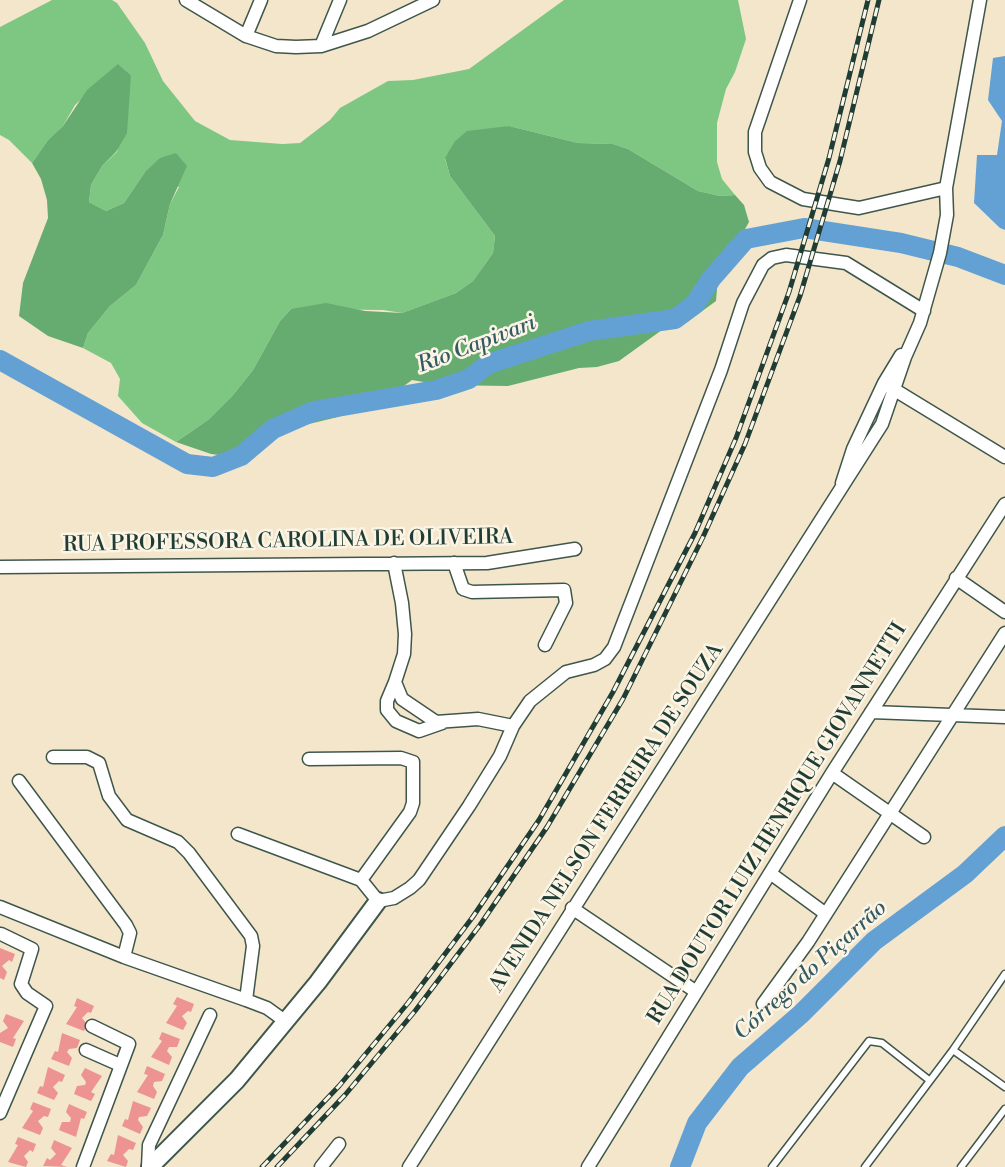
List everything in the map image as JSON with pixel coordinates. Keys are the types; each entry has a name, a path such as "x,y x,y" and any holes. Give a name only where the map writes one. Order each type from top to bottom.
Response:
{"street":[{"path":"187,0 246,36 276,46 321,46 368,31 415,5 433,0"},
{"path":"246,36 261,0"},
{"path":"321,46 340,0"},
{"path":"800,0 755,132 754,152 760,168 770,182 803,200 859,208 946,188"},
{"name":"AVENIDA NELSON FERREIRA DE SOUZA","path":"408,1167 882,424 930,290 946,215 946,188 980,0"},
{"path":"149,1167 237,1080 318,982 378,900 394,898 419,880 500,756 513,726 530,701 566,672 599,662 614,646 721,370 743,303 763,265 772,258 786,255 846,263 922,317"},
{"name":"AVENIDA NELSON FERREIRA DE SOUZA","path":"839,491 853,449 884,383 922,317"},
{"path":"884,383 1005,457"},
{"name":"RUA DOUTOR LUIZ HENRIQUE GIOVANNETTI","path":"588,1167 695,991 956,578 1000,520 1005,504"},
{"name":"RUA PROFESSORA CAROLINA DE OLIVEIRA","path":"0,567 487,563 575,549"},
{"path":"454,563 463,589 472,592 564,590 566,603 545,645"},
{"path":"394,564 402,603 405,634 404,654 387,701 387,710 396,721 419,731 444,722"},
{"path":"956,578 1005,612"},
{"path":"763,1004 826,914 1005,633"},
{"path":"395,682 399,693 408,705 430,720 444,722 478,719 513,726"},
{"path":"871,712 1005,717"},
{"path":"53,757 87,757 99,763 109,796 127,820 178,842 189,853 251,936 253,946 246,1000"},
{"path":"309,759 401,758 412,762 413,803 410,812 361,880"},
{"path":"832,773 924,837"},
{"path":"19,781 126,925 130,933 124,957"},
{"path":"238,834 361,880 378,900"},
{"path":"770,873 826,914"},
{"path":"0,907 124,957 267,1008 285,1021"},
{"path":"572,908 695,991"},
{"path":"0,1113 46,1006 27,993 21,984 32,949 1,934"},
{"path":"149,1167 149,1145 210,1015"},
{"path":"83,1167 129,1044 92,1026"},
{"path":"86,1050 120,1065"},
{"path":"321,1167 339,1144"}],"lane":[{"path":"865,1167 953,1050 1005,974"},
{"path":"772,1167 869,1041 882,1043 929,1080"},
{"path":"953,1050 1005,1087"},
{"path":"961,1167 1005,1109"}],"green space":[{"path":"52,0 112,0 117,3 145,43 163,81 195,121 230,140 282,144 300,143 330,120 340,108 388,81 413,80 469,69 564,0 738,0 746,39 735,72 726,89 717,123 717,162 722,179 735,195 720,196 698,191 628,149 613,144 578,143 509,126 454,142 445,159 450,176 495,236 493,253 473,281 456,293 402,313 383,310 291,309 280,321 253,370 233,395 208,420 176,442 142,423 118,396 120,379 111,363 83,348 88,333 110,306 136,285 163,235 170,204 179,187 145,172 124,203 106,211 89,202 91,185 102,166 117,152 131,75 119,65 75,105 63,126 48,140 32,163 9,140 0,135 0,27"},
{"path":"118,64 131,75 127,133 91,185 89,202 106,211 124,203 145,172 160,158 176,153 187,166 170,204 163,235 136,285 110,306 88,333 83,348 48,336 19,316 23,283 48,218 47,200 41,179 32,163 48,140 63,126 87,90"},
{"path":"509,126 578,143 613,144 628,149 698,191 720,196 735,195 744,205 749,222 729,258 719,266 716,301 686,323 666,327 619,361 597,367 579,368 508,386 441,385 412,380 393,394 372,400 357,410 284,430 227,456 211,454 176,442 208,420 233,395 253,370 280,321 291,309 326,303 365,311 402,313 456,293 473,281 493,253 495,236 450,176 445,158 454,142 467,131"}],"water":[{"path":"1005,56 1005,230 974,203 977,155 997,155 1002,121 988,100 993,58"}],"building":[{"path":"0,948 15,954 12,962 9,960 2,966 7,972 4,980 0,978"},
{"path":"177,997 194,1004 191,1012 188,1011 182,1016 187,1023 183,1030 166,1023 177,1006 173,1004"},
{"path":"77,998 94,1006 91,1013 88,1012 82,1018 87,1024 84,1031 66,1024 77,1007 74,1006"},
{"path":"6,1014 24,1021 13,1038 16,1039 13,1047 0,1042 0,1033 8,1028 3,1021"},
{"path":"162,1032 180,1039 177,1047 169,1047 167,1051 172,1057 169,1065 151,1057 162,1041 159,1039"},
{"path":"62,1033 80,1040 77,1048 69,1049 67,1052 72,1058 69,1066 51,1059 55,1051 58,1052"},
{"path":"147,1066 165,1074 162,1081 154,1082 153,1086 157,1092 154,1099 137,1092 148,1075 144,1074"},
{"path":"48,1067 65,1075 62,1082 59,1081 53,1087 58,1093 54,1100 37,1093 40,1086 43,1087"},
{"path":"85,1068 102,1076 91,1092 95,1094 91,1101 74,1094 77,1086 85,1085 86,1082 81,1075"},
{"path":"133,1101 151,1108 147,1116 139,1117 138,1120 143,1127 140,1134 122,1126 125,1119 128,1120"},
{"path":"33,1102 51,1109 48,1117 44,1116 38,1121 43,1128 40,1135 22,1128 33,1111 30,1109"},
{"path":"69,1104 87,1112 84,1119 81,1118 76,1137 59,1130 62,1122 70,1122 71,1118 66,1112"},
{"path":"118,1135 136,1143 133,1150 129,1149 123,1155 128,1161 126,1167 107,1161 111,1154 114,1155"},
{"path":"18,1137 36,1144 33,1152 30,1150 24,1156 28,1162 26,1167 8,1162 18,1145 15,1144"},
{"path":"54,1140 72,1148 61,1165 67,1167 43,1166 47,1158 50,1160 56,1154 51,1148"}],"waterway":[{"name":"Rio Capivari","path":"0,360 187,464 213,467 241,456 273,429 314,411 436,390 469,379 488,364 589,331 675,319 695,304 711,279 746,239 804,228 901,243 958,257 1005,275"},
{"name":"Córrego do Piçarrão","path":"680,1167 697,1123 740,1067 801,1014 874,941 965,874 1005,836"}],"railway":[{"path":"262,1167 339,1086 408,1003 472,918 539,820 613,692 695,533 736,438 789,292 829,158 868,0"},
{"path":"277,1167 345,1095 415,1011 480,925 547,827 623,699 703,537 745,444 800,296 840,161 879,0"}]}
